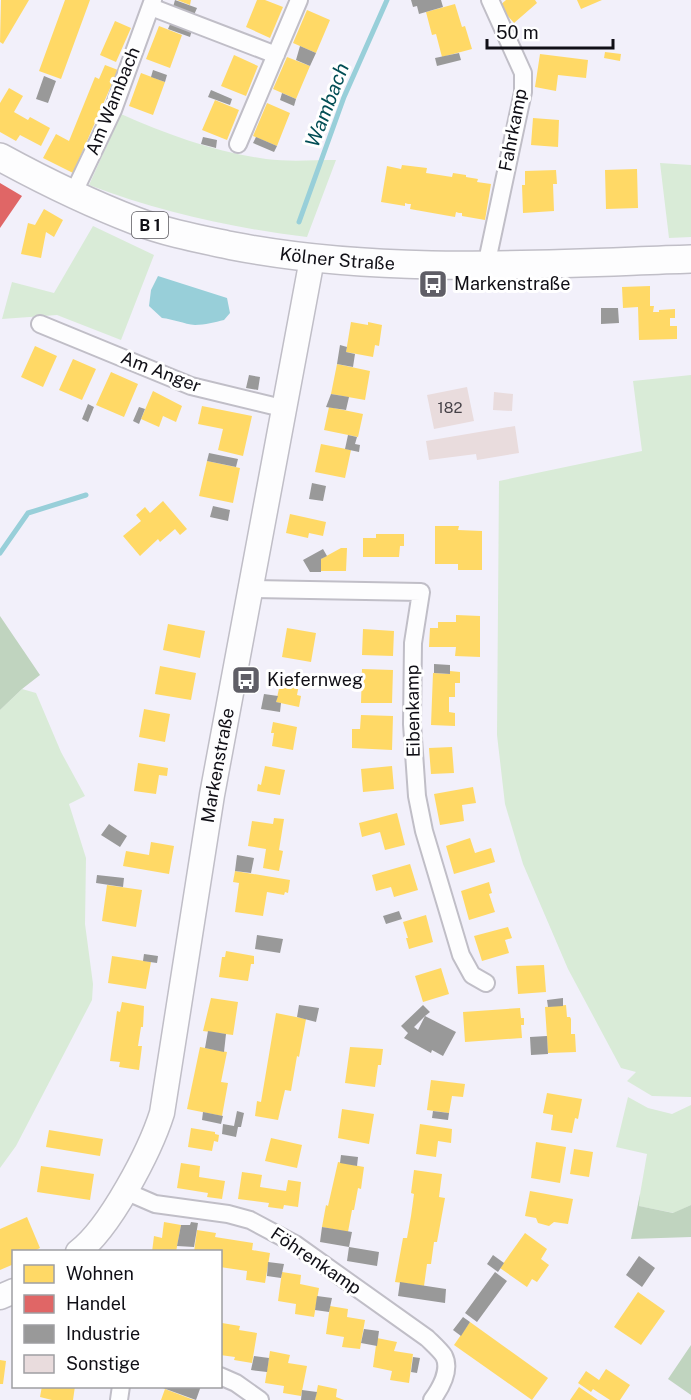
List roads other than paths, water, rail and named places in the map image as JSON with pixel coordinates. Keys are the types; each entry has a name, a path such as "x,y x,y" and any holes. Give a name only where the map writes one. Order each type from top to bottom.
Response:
{"main road":[{"name":"Kölner Straße","path":"0,157 73,194 137,221 196,239 312,259 436,266 486,266 691,259"}],"street":[{"path":"238,144 299,0"},
{"name":"Fahrkamp","path":"486,266 523,92 523,73 490,0"},
{"name":"Am Wambach","path":"73,194 113,110 152,3 276,55"},
{"name":"Markenstraße","path":"81,1250 125,1191 148,1151 162,1113 212,795 286,409 312,259"},
{"name":"Am Anger","path":"40,324 192,386 286,409"},
{"name":"Eibenkamp","path":"250,589 421,592 413,643 413,761 417,796 424,831 461,955 472,975 486,983"},
{"name":"Föhrenkamp","path":"125,1191 155,1204 228,1214 250,1220 295,1244 427,1338 444,1356 446,1366 440,1388 432,1400"},
{"path":"222,1377 236,1383 260,1400"}],"water":[{"path":"158,276 227,298 230,313 224,320 199,325 162,318 149,306 151,290"}],"waterway":[{"name":"Wambach","path":"299,222 344,97 387,0"},
{"name":"Wambach","path":"0,553 28,513 86,495"}],"place":[{"name":"Markenstraße","path":"433,284"},
{"name":"Kiefernweg","path":"246,680"}]}
